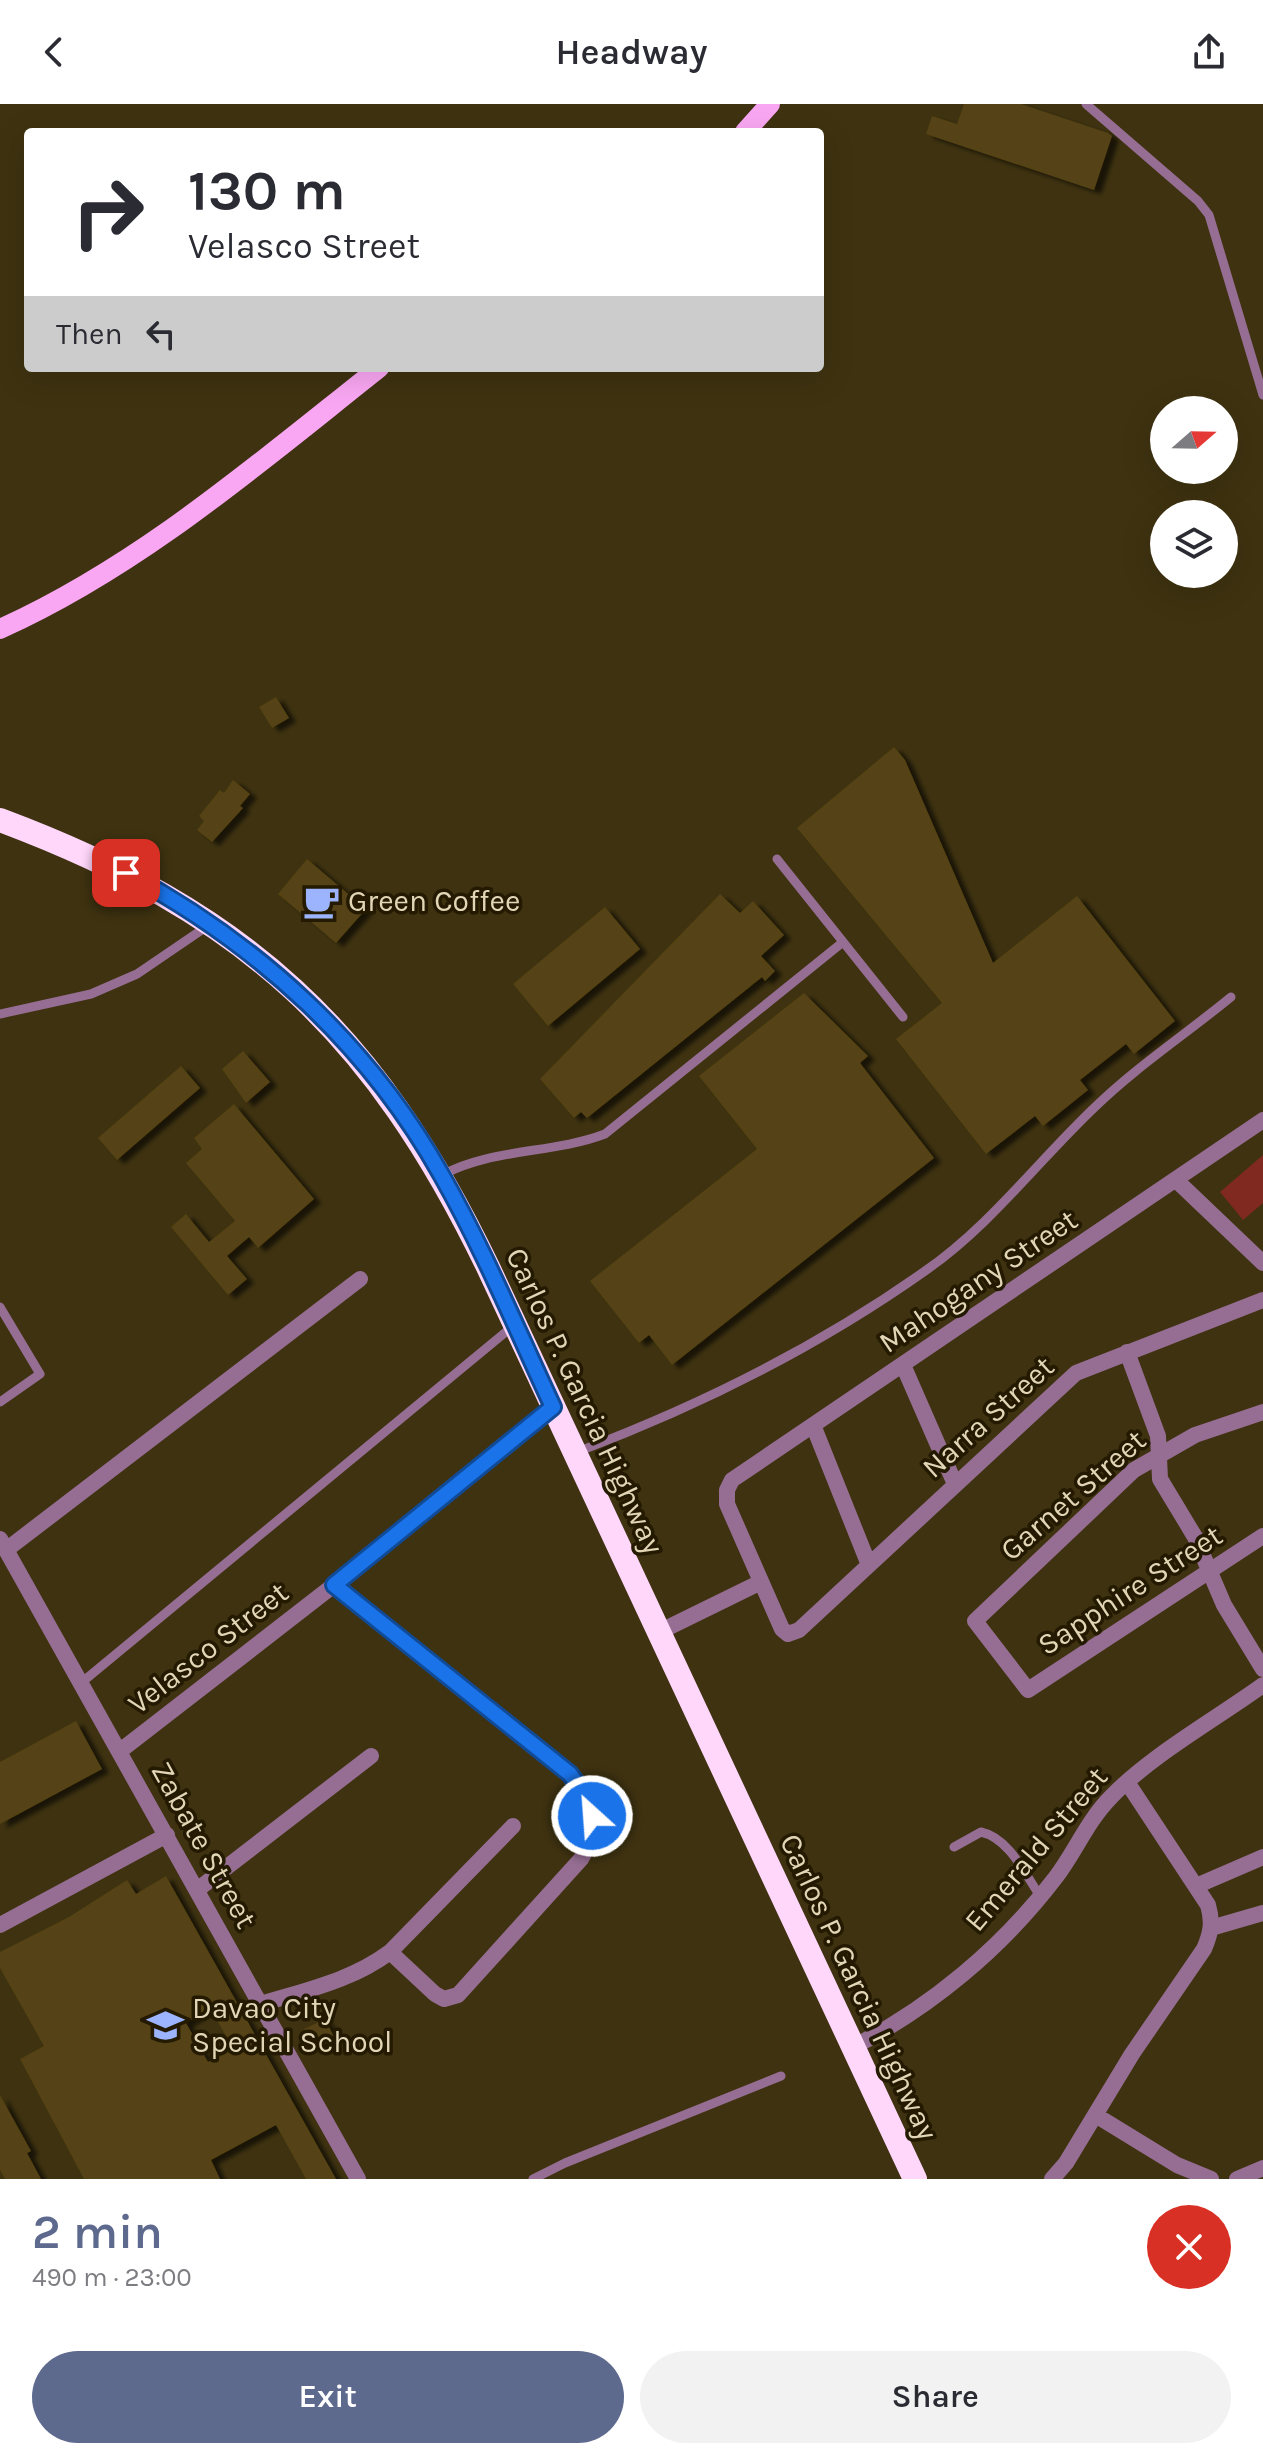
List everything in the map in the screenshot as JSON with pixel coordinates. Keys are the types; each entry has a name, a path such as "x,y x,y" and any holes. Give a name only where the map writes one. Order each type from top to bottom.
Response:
{"highway":[{"name":"Carlos P. Garcia Highway","path":"0,820 126,873 212,923 300,995 342,1037 378,1080 442,1175 915,2179"}],"main road":[{"path":"749,128 770,104"},
{"path":"0,629 47,607 178,523 374,372"}],"street":[{"name":"Mahogany Street","path":"761,1582 730,1510 727,1490 738,1476 1263,1120"},
{"path":"1177,1181 1263,1263"},
{"path":"3,1545 360,1279"},
{"name":"Narra Street","path":"761,1582 780,1626 788,1634 799,1630 1062,1384 1090,1366 1263,1300"},
{"path":"1127,1352 1154,1422 1160,1479 1195,1537 1224,1605 1263,1669"},
{"path":"903,1365 955,1484"},
{"name":"Velasco Street","path":"120,1751 334,1585 553,1407"},
{"name":"Garnet Street","path":"1028,1690 975,1621 1065,1532 1134,1470 1195,1435 1263,1412"},
{"path":"813,1425 869,1565"},
{"name":"Sapphire Street","path":"1028,1690 1263,1536"},
{"name":"Zabate Street","path":"3,1545 358,2179"},
{"path":"657,1633 761,1582"},
{"path":"334,1585 570,1774 589,1801 592,1816 593,1832 581,1859 458,1995 444,1999 435,1994 390,1952"},
{"name":"Emerald Street","path":"851,2048 888,2029 938,1995 1040,1896 1099,1811 1127,1782 1263,1685"},
{"path":"197,1890 371,1756"},
{"path":"1052,2179 1097,2116 1132,2054 1204,1949 1211,1928 1208,1905 1127,1782"},
{"path":"261,2004 352,1977 390,1952 513,1826"},
{"path":"0,1925 167,1835"},
{"path":"1196,1886 1263,1857"},
{"path":"1211,1928 1263,1913"},
{"path":"1097,2116 1177,2165 1211,2179"},
{"path":"1237,2179 1263,2168"}],"lane":[{"path":"1086,104 1155,168 1198,201 1209,215 1263,395"},
{"path":"777,859 903,1017"},
{"path":"0,1014 91,994 137,974 212,923"},
{"path":"442,1175 471,1161 569,1145 605,1134 843,942"},
{"path":"574,1453 725,1388 831,1331 927,1270 1002,1206 1096,1106 1231,997"},
{"path":"0,1307 40,1374 0,1402"},
{"path":"81,1683 515,1325"},
{"path":"954,1847 981,1832 992,1835 1007,1848 1040,1896"},
{"path":"533,2179 781,2076"}],"shaded area":[{"path":"1263,1155 1263,1203 1243,1220 1220,1192"}],"building":[{"path":"964,104 1021,104 1108,133 1112,136 1094,190 926,134 932,116 957,124"},
{"path":"276,697 289,718 272,728 259,707"},
{"path":"894,747 905,760 993,963 1077,896 1175,1021 1134,1054 1126,1044 1080,1080 1088,1090 1043,1126 1035,1116 986,1154 896,1039 942,1003 797,828"},
{"path":"233,780 250,794 240,806 243,808 212,842 197,830 204,821 199,816 220,790 224,793"},
{"name":"Green Coffee","path":"307,859 366,909 336,943 278,894"},
{"path":"720,894 740,913 753,901 784,935 761,956 775,971 765,981 762,977 587,1118 581,1112 574,1118 540,1079"},
{"path":"605,907 640,949 548,1026 513,984"},
{"path":"804,993 868,1056 860,1063 934,1158 672,1365 649,1335 639,1343 590,1281 757,1149 699,1076"},
{"path":"243,1051 270,1082 246,1103 222,1069"},
{"path":"181,1066 200,1088 117,1160 98,1138"},
{"path":"234,1104 314,1199 258,1248 249,1237 227,1256 247,1279 228,1295 171,1227 186,1214 209,1242 235,1221 186,1163 202,1149 194,1138"},
{"path":"76,1721 102,1769 0,1824 0,1762"},
{"name":"Davao City Special School","path":"166,1876 336,2179 306,2179 276,2125 211,2160 220,2179 84,2179 20,2059 44,2046 0,1968 0,1952 69,1917 127,1880 136,1894","holes":["210,2008 234,2050 208,2062 186,2023"]},
{"path":"325,2019 335,2039 315,2049 304,2029"},
{"path":"0,2095 31,2151 27,2153 41,2179 5,2179 0,2170"}],"place":[{"name":"Green Coffee","path":"322,901"},
{"name":"Davao City Special School","path":"166,2025"}],"route":[{"path":"126,873 232,937 300,995 342,1037 378,1080 414,1131 442,1175 467,1224 553,1407 334,1585 570,1774 589,1801 592,1816"}]}
